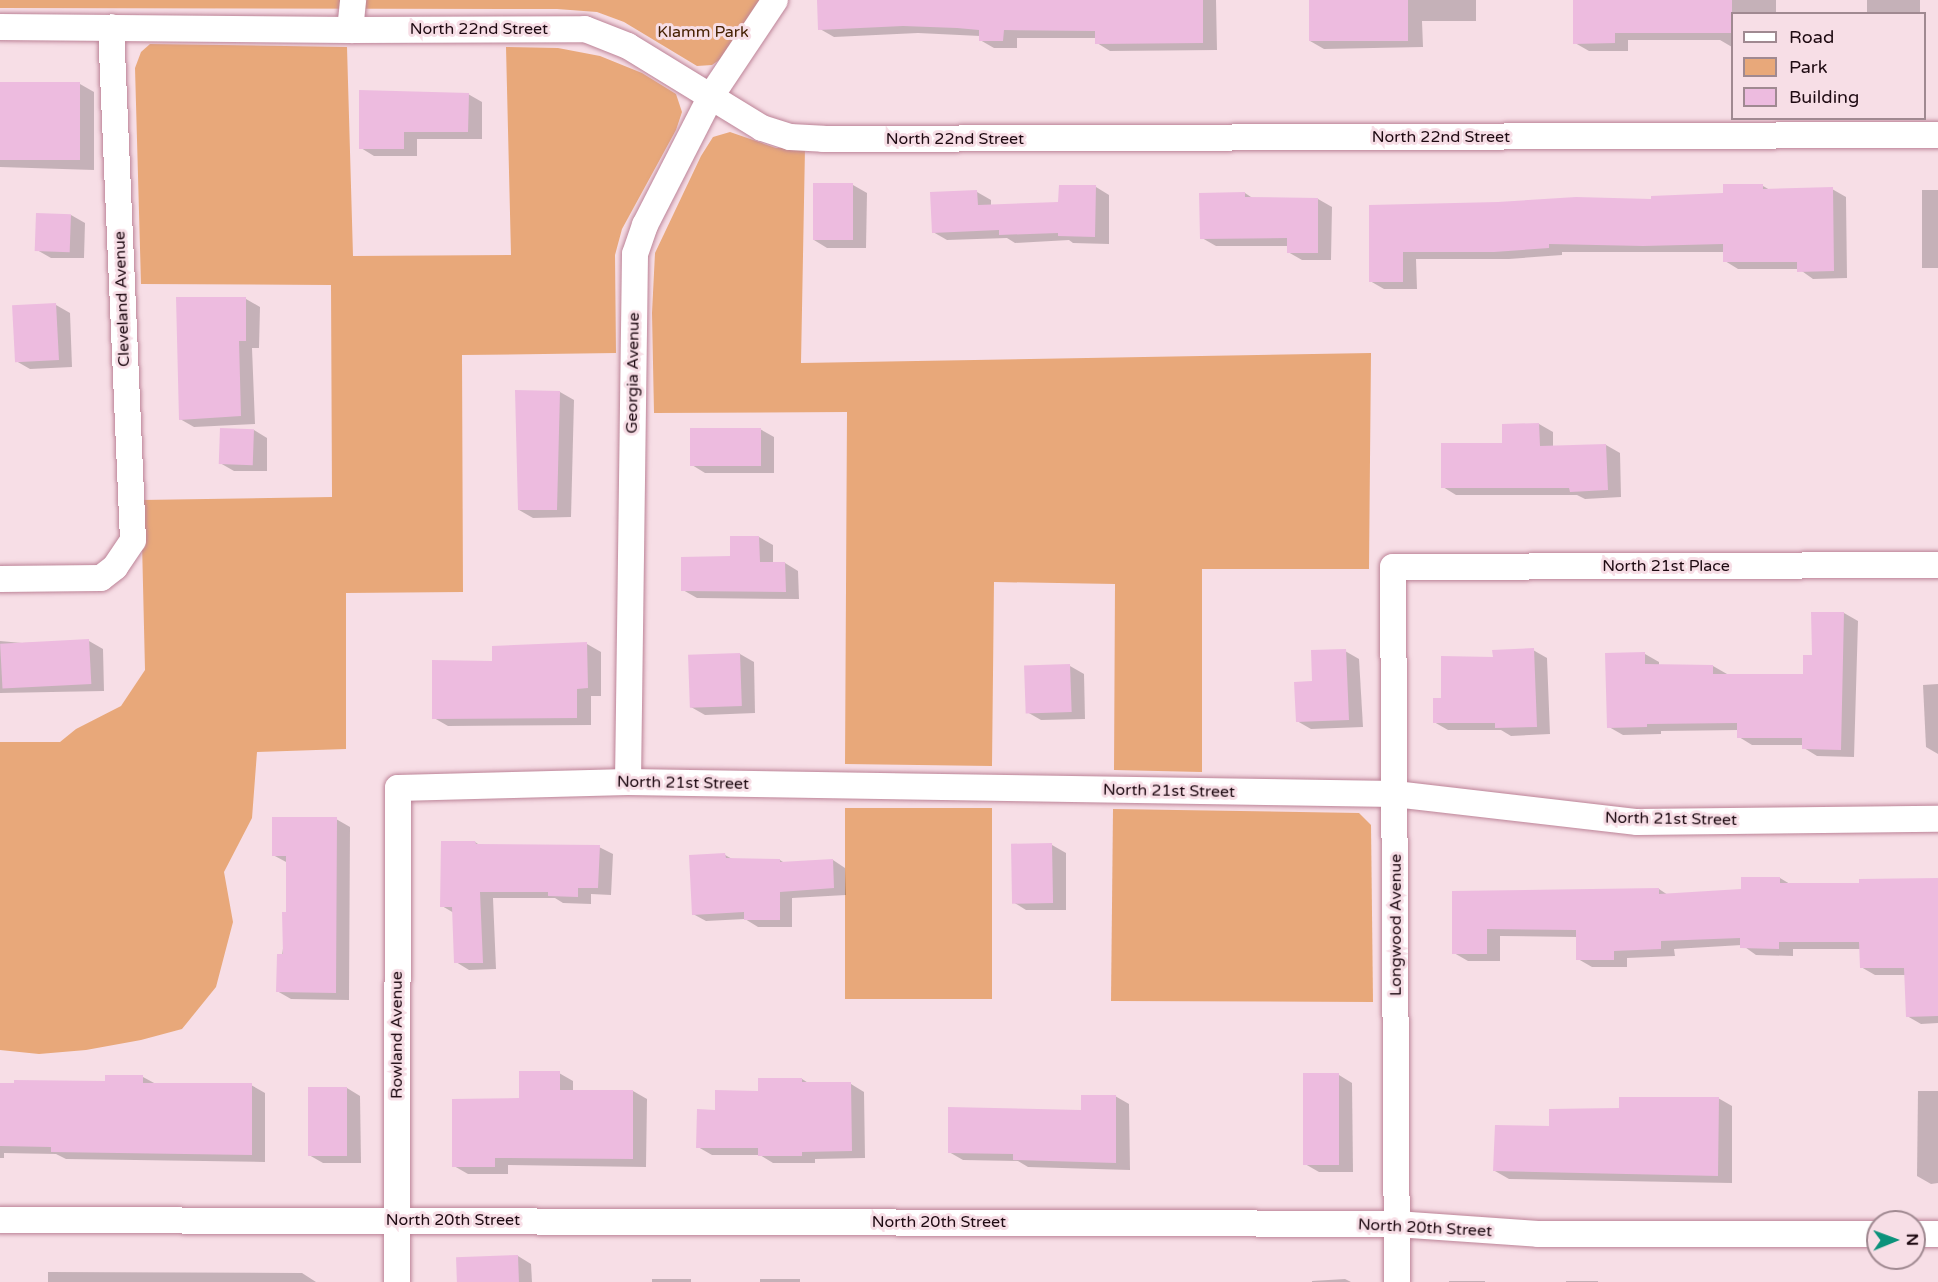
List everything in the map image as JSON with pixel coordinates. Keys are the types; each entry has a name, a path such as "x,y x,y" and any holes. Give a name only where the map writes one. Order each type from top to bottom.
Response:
{"street":[{"path":"350,30 353,0"},
{"name":"Georgia Avenue","path":"628,782 635,254 645,225 711,96 775,0"},
{"name":"North 22nd Street","path":"0,27 350,30 585,29 627,45 762,128 790,137 824,139 1938,135"},
{"name":"Cleveland Avenue","path":"0,579 101,578 115,567 133,540 111,27"},
{"name":"North 21st Place","path":"1393,567 1938,565"},
{"name":"Longwood Avenue","path":"1393,567 1397,1282"},
{"name":"North 21st Street","path":"398,788 628,782 1395,794 1637,822 1938,819"},
{"name":"Rowland Avenue","path":"397,1282 398,788"},
{"name":"North 20th Street","path":"0,1220 397,1219 1396,1224 1538,1234 1866,1234"}],"green space":[{"name":"Klamm Park","path":"0,0 763,0 729,53 712,65 697,66 624,22 597,12 557,9 0,8"},
{"path":"150,44 347,47 353,256 511,255 506,47 558,48 600,56 642,73 676,94 682,112 676,130 622,229 615,255 616,353 462,355 463,592 346,593 346,749 257,752 252,818 224,872 233,922 216,987 182,1029 141,1040 86,1050 39,1054 0,1050 0,742 60,742 76,729 121,706 145,670 141,500 332,497 331,285 141,284 135,68 141,52"},
{"path":"730,132 776,148 805,148 801,363 1371,353 1369,569 1202,569 1202,772 1114,770 1115,584 994,582 992,766 845,764 847,412 654,413 652,313 655,253 701,156 713,137"},
{"path":"845,808 992,808 992,999 845,999"},
{"path":"1113,809 1359,813 1371,825 1373,1002 1111,1001"}],"building":[{"path":"817,0 1203,0 1203,43 1095,44 1095,31 1004,30 1003,41 979,41 979,30 957,28 903,26 818,30"},
{"path":"1309,0 1408,0 1408,41 1309,41"},
{"path":"1573,0 1732,0 1731,33 1615,33 1615,43 1573,44"},
{"path":"0,82 80,82 80,160 0,160"},
{"path":"359,90 469,93 468,132 404,132 404,149 359,149"},
{"path":"813,183 853,183 853,240 813,240"},
{"path":"1723,184 1763,184 1763,189 1833,187 1834,271 1797,272 1797,262 1723,262 1723,244 1643,246 1549,244 1549,248 1494,252 1403,252 1403,282 1369,282 1369,205 1498,202 1576,197 1651,199 1651,196 1723,193"},
{"path":"1059,185 1096,185 1095,237 1058,236 1058,233 999,235 999,230 932,233 930,192 977,190 978,205 1058,202"},
{"path":"1245,192 1245,197 1318,198 1318,253 1287,253 1287,238 1200,239 1199,193"},
{"path":"36,213 71,214 70,252 35,251"},
{"path":"176,297 246,297 246,341 239,341 241,416 179,420"},
{"path":"56,303 59,360 15,362 12,305"},
{"path":"515,390 560,391 557,510 518,510"},
{"path":"1539,423 1540,446 1606,444 1608,490 1570,492 1569,488 1441,488 1441,443 1502,443 1502,424"},
{"path":"220,428 254,429 253,465 219,464"},
{"path":"690,428 761,428 761,466 690,466"},
{"path":"730,536 759,536 760,562 785,562 786,592 681,591 681,557 730,556"},
{"path":"1811,612 1844,612 1841,750 1802,749 1802,738 1737,738 1737,723 1647,724 1647,727 1607,728 1605,653 1645,652 1645,664 1713,665 1713,674 1803,674 1803,655 1812,655"},
{"path":"89,639 91,684 2,689 0,644"},
{"path":"587,642 588,688 577,689 577,718 432,719 432,660 492,661 492,646"},
{"path":"1534,648 1537,727 1495,728 1495,723 1433,723 1433,698 1441,698 1441,656 1493,657 1492,650"},
{"path":"1346,649 1349,720 1296,722 1294,682 1312,681 1311,650"},
{"path":"740,653 742,706 690,708 688,655"},
{"path":"1070,664 1072,712 1026,714 1024,666"},
{"path":"272,817 337,817 336,993 276,992 277,954 283,954 282,912 286,912 286,856 272,856"},
{"path":"441,841 475,841 476,844 600,845 598,888 578,888 578,897 548,896 548,892 480,892 483,963 454,963 452,907 440,907"},
{"path":"1052,843 1053,903 1012,904 1011,844"},
{"path":"725,853 726,858 780,859 780,862 833,859 834,888 780,892 780,920 744,920 744,912 692,915 689,855"},
{"path":"1741,877 1780,877 1780,883 1859,883 1859,879 1938,878 1938,1016 1906,1017 1904,968 1860,968 1859,942 1779,942 1779,949 1740,948 1740,938 1661,941 1661,949 1614,951 1614,960 1576,960 1576,930 1487,929 1487,954 1452,954 1452,891 1659,888 1659,894 1741,889"},
{"path":"519,1071 560,1071 560,1090 633,1090 633,1159 495,1158 495,1167 452,1167 452,1099 519,1098"},
{"path":"1303,1073 1339,1073 1339,1165 1303,1165"},
{"path":"105,1075 143,1075 143,1083 252,1083 252,1155 51,1152 51,1147 0,1146 0,1083 14,1083 14,1080 105,1081"},
{"path":"758,1078 802,1078 802,1082 851,1082 852,1151 802,1152 802,1156 758,1156 758,1148 696,1148 697,1109 715,1110 715,1090 758,1091"},
{"path":"308,1087 347,1087 347,1156 308,1156"},
{"path":"1081,1095 1116,1095 1116,1163 1013,1160 1013,1154 948,1153 948,1107 1081,1110"},
{"path":"1619,1097 1719,1097 1718,1176 1493,1171 1495,1125 1549,1126 1549,1109 1619,1108"},
{"path":"518,1255 519,1282 457,1282 456,1257"}]}
